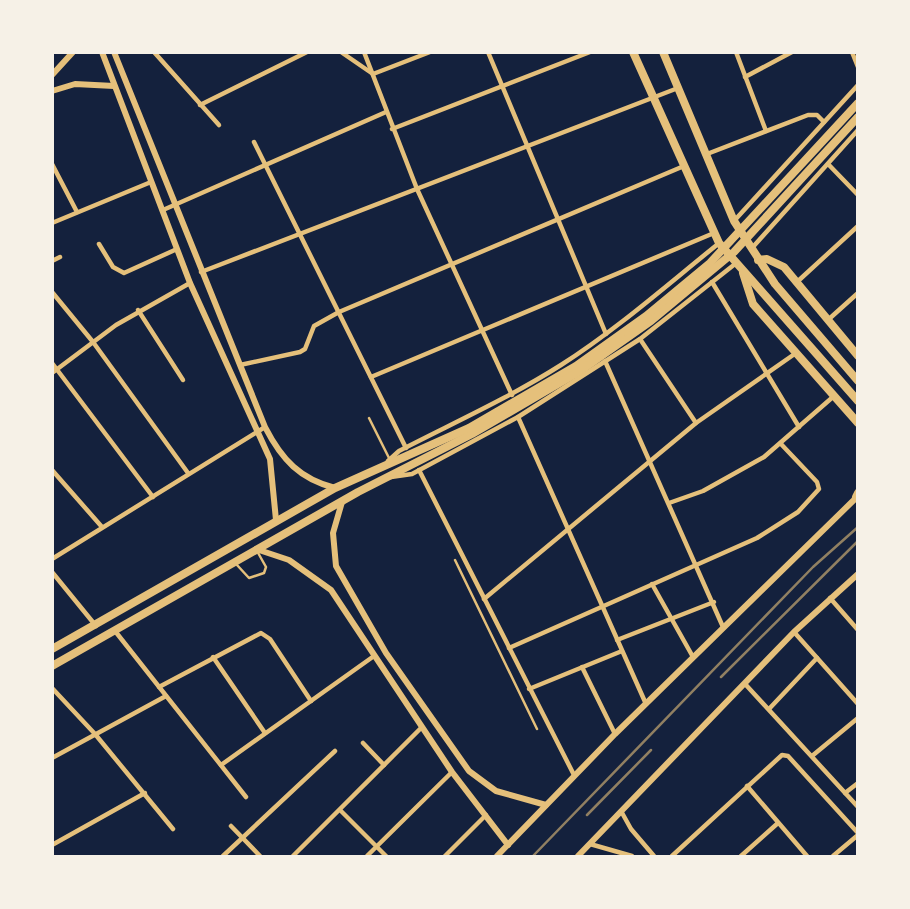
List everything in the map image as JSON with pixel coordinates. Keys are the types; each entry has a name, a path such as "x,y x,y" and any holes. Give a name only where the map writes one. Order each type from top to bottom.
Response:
{"main road":[{"path":"633,52 719,243 858,401"},
{"path":"663,52 734,221 758,260 858,381"},
{"path":"416,462 548,384 646,316 728,245 858,103"},
{"path":"52,649 335,488 416,462 552,389 651,321 734,252 858,117"},
{"path":"758,260 776,261 857,355"},
{"path":"738,267 753,304 858,423"},
{"path":"52,666 342,502 385,472"}],"street":[{"path":"52,75 73,52"},
{"path":"102,52 190,282 261,430 292,468 313,481 335,488"},
{"path":"114,52 239,365 272,467 276,520"},
{"path":"154,52 219,125"},
{"path":"200,105 307,52"},
{"path":"341,52 373,74"},
{"path":"364,52 417,189 512,395"},
{"path":"373,74 430,52"},
{"path":"488,52 606,334"},
{"path":"392,130 590,52"},
{"path":"736,52 766,131"},
{"path":"852,52 858,67"},
{"path":"745,77 791,53"},
{"path":"52,91 75,84 114,86"},
{"path":"734,221 858,85"},
{"path":"200,272 678,88"},
{"path":"163,209 386,112"},
{"path":"706,154 808,115 817,116 824,122"},
{"path":"751,248 858,130"},
{"path":"254,142 406,448"},
{"path":"52,164 77,212"},
{"path":"829,165 858,195"},
{"path":"239,365 300,352 305,349 314,326 339,312 450,262 685,166"},
{"path":"52,223 151,182"},
{"path":"796,283 858,226"},
{"path":"371,377 714,233"},
{"path":"719,243 606,334 512,395 406,448 390,460 385,472 404,477 416,462 518,417 640,339 712,282 738,267"},
{"path":"99,244 113,267 124,273 177,249"},
{"path":"52,261 60,257"},
{"path":"55,371 138,310 190,282"},
{"path":"712,282 799,427"},
{"path":"52,292 93,342 188,473"},
{"path":"828,320 858,293"},
{"path":"138,310 183,380"},
{"path":"640,339 696,423"},
{"path":"484,599 696,423 797,352"},
{"path":"606,361 723,626"},
{"path":"52,363 55,371 153,496"},
{"path":"669,503 734,476 781,444 835,394"},
{"path":"518,417 647,705"},
{"path":"52,559 261,430"},
{"path":"509,648 778,527 817,494 817,482 781,444"},
{"path":"416,462 574,775"},
{"path":"52,470 102,528"},
{"path":"497,856 574,775 857,495"},
{"path":"342,502 336,517 333,550 343,581 386,653 469,771 496,791 546,805"},
{"path":"256,549 289,560 324,584 452,772 488,814 508,845"},
{"path":"52,572 96,625"},
{"path":"578,856 746,685 794,632 858,574"},
{"path":"652,584 693,657"},
{"path":"830,598 858,630"},
{"path":"617,640 713,602"},
{"path":"115,631 246,797"},
{"path":"794,632 858,704"},
{"path":"159,687 256,634 267,634 311,701"},
{"path":"529,689 622,651"},
{"path":"221,765 374,656"},
{"path":"213,657 265,733"},
{"path":"769,709 817,658"},
{"path":"582,667 615,734"},
{"path":"746,685 858,807"},
{"path":"52,688 95,734 173,829"},
{"path":"52,758 166,696"},
{"path":"812,756 858,718"},
{"path":"293,856 422,727"},
{"path":"363,743 384,765"},
{"path":"223,856 335,751"},
{"path":"672,856 747,786 785,755 858,834 833,856"},
{"path":"460,781 469,771"},
{"path":"367,856 452,772"},
{"path":"845,793 858,783"},
{"path":"747,786 807,856"},
{"path":"52,845 145,793"},
{"path":"339,810 386,856"},
{"path":"621,811 631,829 654,856"},
{"path":"445,856 488,814"},
{"path":"741,856 778,823"},
{"path":"231,826 260,856"},
{"path":"590,844 632,856"}],"lane":[{"path":"369,418 390,460"},
{"path":"235,562 249,578 264,573 266,566 256,549"},
{"path":"455,560 537,729"},
{"path":"469,590 477,586"},
{"path":"517,687 526,683"}],"railway":[{"path":"533,856 813,567 858,527"},
{"path":"721,677 858,541"},
{"path":"587,815 651,750"}]}
